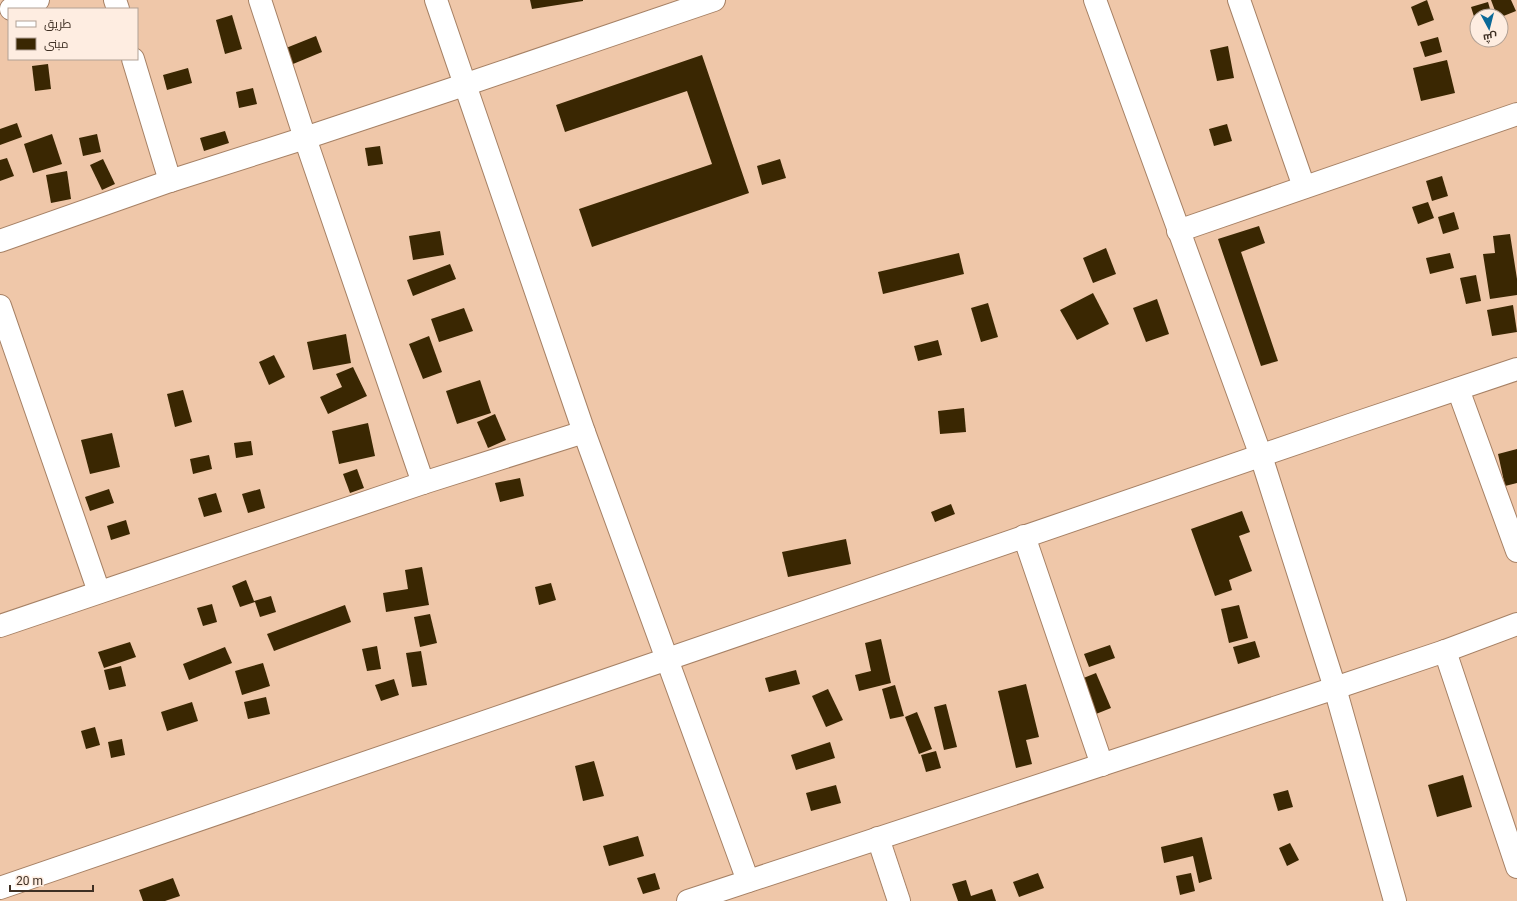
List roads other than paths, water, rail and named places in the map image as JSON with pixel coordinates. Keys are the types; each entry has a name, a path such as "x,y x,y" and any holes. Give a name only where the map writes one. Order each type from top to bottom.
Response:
{"street":[{"path":"13,8 38,0"},
{"path":"260,0 305,138 424,483"},
{"path":"436,0 464,86 584,432 748,881"},
{"path":"0,241 170,181 464,86 714,0"},
{"path":"1095,0 1261,456 1335,688 1395,901"},
{"path":"1239,0 1304,187"},
{"path":"133,60 170,181"},
{"path":"1178,231 1517,114"},
{"path":"0,306 99,592"},
{"path":"2,890 1024,536 1517,369"},
{"path":"1458,389 1517,551"},
{"path":"0,626 424,483 584,432"},
{"path":"1024,536 1102,765"},
{"path":"688,901 1335,688 1445,651 1517,624"},
{"path":"1445,651 1509,820 1517,867"},
{"path":"878,838 900,901"}]}
